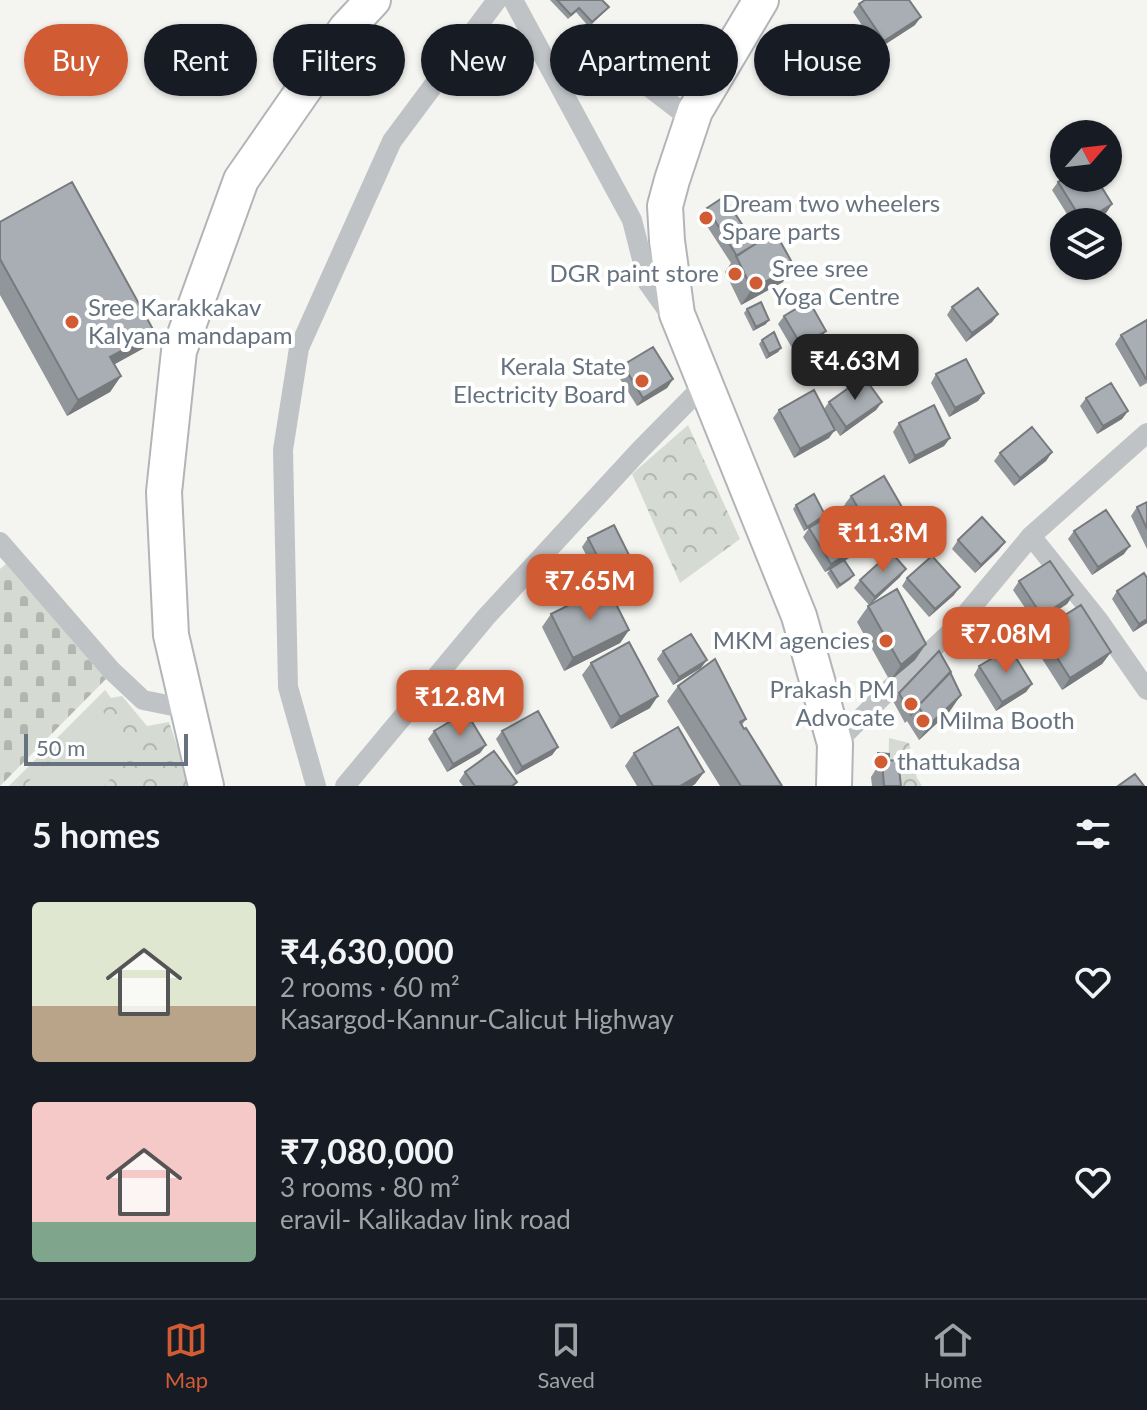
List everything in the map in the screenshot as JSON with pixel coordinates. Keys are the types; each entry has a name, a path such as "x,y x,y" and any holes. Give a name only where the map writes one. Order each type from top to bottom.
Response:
{"highway":[{"path":"206,786 171,635 164,492 179,351 241,180 346,29 373,0"},
{"path":"761,0 695,111 665,206 667,241 677,314 799,616 835,744 834,786"}],"street":[{"path":"316,786 288,687 283,450 299,348 392,141 497,0"},
{"path":"513,0 632,220 648,283 670,314 677,314"},
{"path":"661,96 679,110 695,111"},
{"path":"345,786 486,617 705,384"},
{"path":"835,744 951,632 1031,536 1147,433"},
{"path":"1031,536 1099,621 1147,690"},
{"path":"0,542 111,670 143,700 188,709"}],"green space":[{"path":"688,425 740,539 680,583 632,474"},
{"path":"6,564 106,679 0,786 0,569"},
{"path":"105,690 111,698 122,696 147,726 169,722 191,786 9,786"},
{"path":"101,710 139,748 104,786 34,786 29,781"},
{"path":"889,738 909,743 917,778 922,786 888,786"}],"building":[{"path":"557,0 602,0 609,7 592,22 579,8 571,15"},
{"path":"865,0 909,0 921,17 890,37 890,24 873,24 859,4"},
{"name":"Sree Karakkakav Kalyana mandapam","path":"72,182 155,333 110,357 121,376 78,400 0,259 0,222"},
{"path":"1064,192 1105,192 1112,204 1106,208 1074,208"},
{"path":"724,197 755,244 737,256 707,208"},
{"path":"775,232 794,266 752,289 736,256"},
{"path":"978,288 998,314 972,333 952,307"},
{"path":"809,301 826,331 801,345 784,316"},
{"path":"761,302 769,320 756,327 747,309"},
{"path":"1147,320 1147,378 1146,379 1121,335"},
{"path":"774,332 781,348 769,354 762,340"},
{"name":"Kerala State Electricity Board","path":"653,347 673,379 643,398 623,365"},
{"path":"966,359 984,393 955,408 936,374"},
{"path":"864,377 882,402 846,427 829,402"},
{"path":"1111,383 1128,411 1103,426 1086,398"},
{"path":"814,390 835,430 800,449 779,410"},
{"path":"934,405 950,438 915,456 899,423"},
{"path":"1032,427 1052,452 1020,478 1000,453"},
{"path":"884,476 903,509 870,528 851,496"},
{"path":"814,494 825,515 807,527 796,505"},
{"path":"1147,502 1147,529 1137,507"},
{"path":"845,506 867,542 831,564 809,528"},
{"path":"1106,510 1130,546 1098,567 1074,531"},
{"path":"982,517 1005,542 981,565 958,540"},
{"path":"614,525 636,569 611,583 588,538"},
{"path":"891,552 906,569 875,597 860,580"},
{"path":"932,556 960,587 935,609 907,578"},
{"path":"844,560 854,575 840,585 830,569"},
{"path":"1050,561 1073,595 1042,616 1019,581"},
{"path":"1144,573 1147,578 1147,619 1139,624 1117,591"},
{"path":"607,586 629,630 573,658 551,614"},
{"path":"897,589 926,644 901,665 868,606"},
{"path":"1081,605 1111,652 1070,678 1040,631"},
{"path":"691,634 707,660 679,677 663,651"},
{"path":"629,642 658,696 620,717 591,663"},
{"path":"1010,648 1032,684 1002,702 979,666"},
{"path":"939,651 951,672 911,715 899,693"},
{"path":"715,659 746,719 740,722 782,786 741,786 678,686"},
{"path":"950,672 961,695 930,724 918,706"},
{"path":"538,711 558,747 522,767 502,731"},
{"path":"466,712 486,745 453,764 434,731"},
{"path":"678,727 704,772 680,786 653,786 634,753"},
{"path":"494,751 517,782 512,786 475,786 465,772"},
{"path":"878,753 889,754 889,761 878,761"},
{"path":"898,760 901,786 884,786 882,761"},
{"path":"1135,774 1144,786 1118,786"}],"place":[{"name":"Dream two wheelers Spare parts","path":"706,218"},
{"name":"DGR paint store","path":"735,274"},
{"name":"Sree sree Yoga Centre","path":"756,283"},
{"name":"Sree Karakkakav Kalyana mandapam","path":"72,322"},
{"name":"Kerala State Electricity Board","path":"642,381"},
{"name":"MKM agencies","path":"886,641"},
{"name":"Prakash PM Advocate","path":"911,704"},
{"name":"Milma Booth","path":"923,721"},
{"name":"thattukadsa","path":"881,762"}]}
